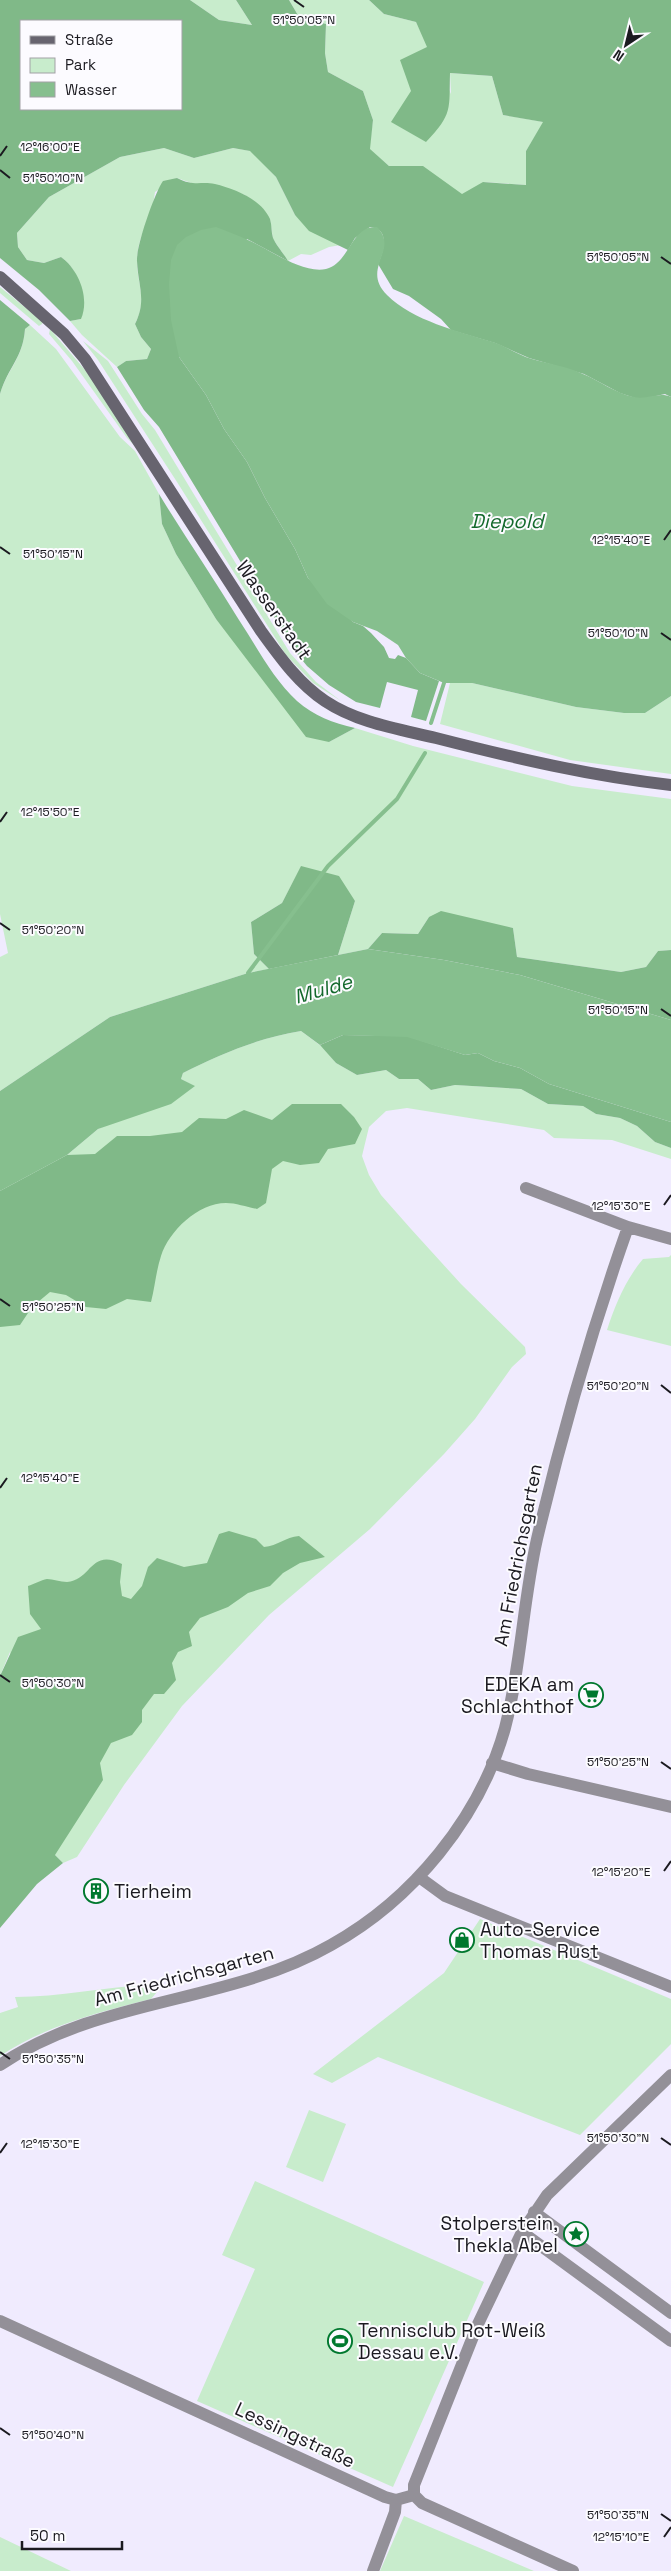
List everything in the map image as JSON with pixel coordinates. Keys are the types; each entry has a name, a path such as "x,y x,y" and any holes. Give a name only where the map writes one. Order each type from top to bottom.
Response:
{"main road":[{"name":"Wasserstadt","path":"0,277 64,334 86,358 261,631 290,670 312,691 338,708 375,723 572,771 671,785"}],"street":[{"path":"526,1188 628,1227 671,1239"},
{"name":"Am Friedrichsgarten","path":"0,2065 31,2046 86,2023 220,1989 284,1969 335,1943 369,1921 419,1877 462,1819 492,1763 508,1711 529,1580 554,1466 603,1298 628,1227"},
{"path":"492,1763 528,1774 671,1807"},
{"path":"419,1877 445,1896 671,1987"},
{"path":"573,2571 422,2502 414,2494 414,2485 478,2324 522,2232 534,2212 586,2155 671,2075"},
{"path":"534,2212 671,2313"},
{"path":"522,2232 671,2340"},
{"name":"Lessingstraße","path":"0,2321 385,2498 396,2500"},
{"path":"374,2571 395,2512 396,2500 414,2494"}],"green space":[{"path":"190,0 236,0 252,25 219,20"},
{"path":"289,0 369,0 384,14 416,22 451,94 450,73 492,76 503,115 544,122 526,151 526,185 484,182 462,195 423,167 389,166 369,149 373,120 363,91 328,72 325,53 326,24 299,17"},
{"path":"164,148 194,158 233,148 251,151 276,177 295,215 341,245 329,247 311,255 301,254 288,261 273,239 270,220 245,195 212,184 197,185 177,178 155,192 154,201 138,251 137,269 141,292 141,307 135,324 141,337 151,349 147,359 126,361 117,367 82,335 70,321 81,319 81,293 77,277 68,263 61,257 44,263 27,260 18,247 17,233 49,197 120,157"},
{"path":"0,287 43,322 42,324 39,326 0,293"},
{"path":"30,325 56,349 120,437 135,451 159,494 162,524 176,554 216,619 329,742 355,728 413,746 572,786 671,799 671,950 658,951 646,967 621,972 517,957 513,928 429,917 418,934 382,933 368,949 338,955 355,901 301,867 282,903 251,922 254,954 269,969 248,973 110,1017 0,1091 0,957 8,953 0,914 0,394 21,348 25,329"},
{"path":"50,329 91,377 137,448 127,438 72,361 49,334"},
{"path":"83,341 108,361 142,414 155,430 290,653 316,682 341,701 313,683 286,655 177,482 98,360"},
{"path":"450,683 472,683 576,707 624,713 645,713 671,696 671,774 570,760 440,724"},
{"path":"301,1031 325,1049 336,1063 357,1075 386,1070 399,1079 418,1079 431,1090 455,1085 521,1089 548,1104 583,1106 596,1114 620,1118 637,1126 655,1142 671,1148 671,1159 612,1140 554,1138 544,1130 407,1108 386,1111 369,1127 362,1156 369,1175 381,1195 461,1284 525,1347 526,1354 512,1367 475,1419 444,1454 370,1529 269,1615 182,1706 124,1785 77,1857 63,1863 55,1855 10,1652 0,1676 0,1191 67,1155 98,1129 194,1086 181,1079 183,1073 211,1059 240,1048 270,1038"},
{"path":"671,1255 671,1346 607,1330 631,1275 643,1259 669,1257"},
{"path":"480,1919 671,1999 671,2044 580,2135 378,2057 332,2083 313,2074 444,1973"},
{"path":"148,1985 156,1988 157,1992 151,1999 112,2009 54,2028 17,2045 0,2056 0,2013 18,2007 15,1997"},
{"path":"309,2110 346,2124 323,2182 286,2167"},
{"name":"Tennisclub Rot-Weiß Dessau e.V.","path":"255,2181 484,2282 393,2487 197,2401 255,2269 222,2255"},
{"path":"404,2516 534,2571 380,2571"},
{"path":"0,2537 71,2571 0,2571"}],"shaded area":[{"path":"0,0 190,0 219,20 252,25 236,0 289,0 299,17 326,24 325,53 328,72 363,91 373,120 370,149 389,166 423,166 462,194 483,182 526,185 526,151 543,122 503,115 492,76 450,73 448,110 441,124 426,142 391,122 411,91 400,60 427,47 416,22 384,14 369,0 671,0 671,397 665,394 647,398 635,398 620,393 584,374 529,358 495,343 451,330 441,319 409,296 393,289 378,264 384,241 381,231 370,227 355,238 348,250 309,231 295,215 276,177 250,151 233,148 194,158 164,148 120,157 49,197 17,233 18,247 27,260 44,263 61,257 73,269 78,277 83,294 84,302 81,319 70,321 39,290 0,258"},
{"path":"177,178 188,182 210,183 223,186 254,200 270,219 273,238 288,261 247,239 179,357 206,395 224,429 247,462 265,498 295,549 308,578 353,622 363,626 371,633 384,647 389,658 395,659 398,655 406,658 420,673 439,681 426,721 411,717 418,690 387,682 380,708 356,702 329,685 307,666 294,650 159,427 144,410 117,367 126,361 147,359 151,349 141,337 135,324 141,308 138,254 155,196 163,181"},
{"path":"0,300 30,325 25,329 21,348 0,394"},
{"path":"159,494 280,683 297,701 310,711 331,721 355,728 329,742 306,737 216,619 176,554 162,524"},
{"path":"301,866 339,876 355,901 338,955 269,969 254,954 251,922 282,903"},
{"path":"441,911 513,928 517,957 621,972 646,967 658,951 671,950 671,1020 520,975 444,960 368,949 382,933 418,934 429,917"},
{"path":"343,1035 407,1036 465,1055 478,1053 494,1061 520,1068 549,1084 671,1122 671,1148 655,1142 637,1126 620,1118 596,1114 583,1106 548,1104 521,1089 455,1085 431,1090 418,1079 399,1079 386,1070 357,1075 336,1063 320,1045"},
{"path":"292,1104 341,1104 354,1117 362,1129 355,1144 328,1149 319,1163 300,1165 283,1161 272,1169 266,1203 257,1209 226,1203 215,1204 195,1213 178,1228 165,1247 159,1262 151,1302 127,1299 106,1309 86,1307 66,1295 50,1292 32,1307 20,1325 0,1327 0,1191 67,1155 95,1154 117,1136 150,1136 182,1132 199,1118 226,1119 244,1110 272,1120"},
{"path":"229,1531 256,1539 264,1547 299,1536 325,1557 300,1563 283,1573 270,1586 248,1593 228,1607 200,1618 189,1632 192,1646 178,1652 172,1663 176,1680 164,1694 154,1694 142,1710 142,1722 132,1735 111,1743 100,1763 103,1780 55,1855 63,1863 37,1884 0,1928 0,1676 18,1637 41,1629 30,1614 28,1586 47,1579 67,1582 75,1580 97,1562 111,1560 122,1564 120,1582 122,1596 131,1599 142,1586 148,1567 157,1558 184,1567 207,1563 219,1534"}],"water":[{"name":"Diepold","path":"216,227 244,238 286,260 317,270 326,269 334,265 361,232 368,228 377,227 383,235 384,244 377,276 380,285 387,295 410,312 437,324 498,344 538,361 577,371 627,395 639,398 662,395 671,397 671,696 645,713 624,713 576,707 472,683 444,683 420,673 406,658 398,645 377,631 353,622 327,604 308,578 295,549 265,498 247,462 224,429 206,395 179,357 171,320 169,284 171,260 177,245 186,237 201,230"},
{"name":"Mulde","path":"368,949 444,960 520,975 671,1020 671,1122 549,1084 520,1068 494,1061 478,1053 465,1055 407,1037 343,1035 320,1045 301,1031 270,1038 240,1048 211,1059 183,1073 181,1079 195,1086 171,1104 98,1129 67,1155 0,1191 0,1091 110,1017 248,973"}],"waterway":[{"path":"431,723 444,683"},
{"path":"248,973 328,866 397,799 425,753"}],"place":[{"name":"EDEKA am Schlachthof","path":"591,1695"},
{"name":"Tierheim","path":"96,1891"},
{"name":"Auto-Service Thomas Rust","path":"462,1940"},
{"name":"Stolperstein, Thekla Abel","path":"576,2234"},
{"name":"Tennisclub Rot-Weiß Dessau e.V.","path":"340,2341"}]}
